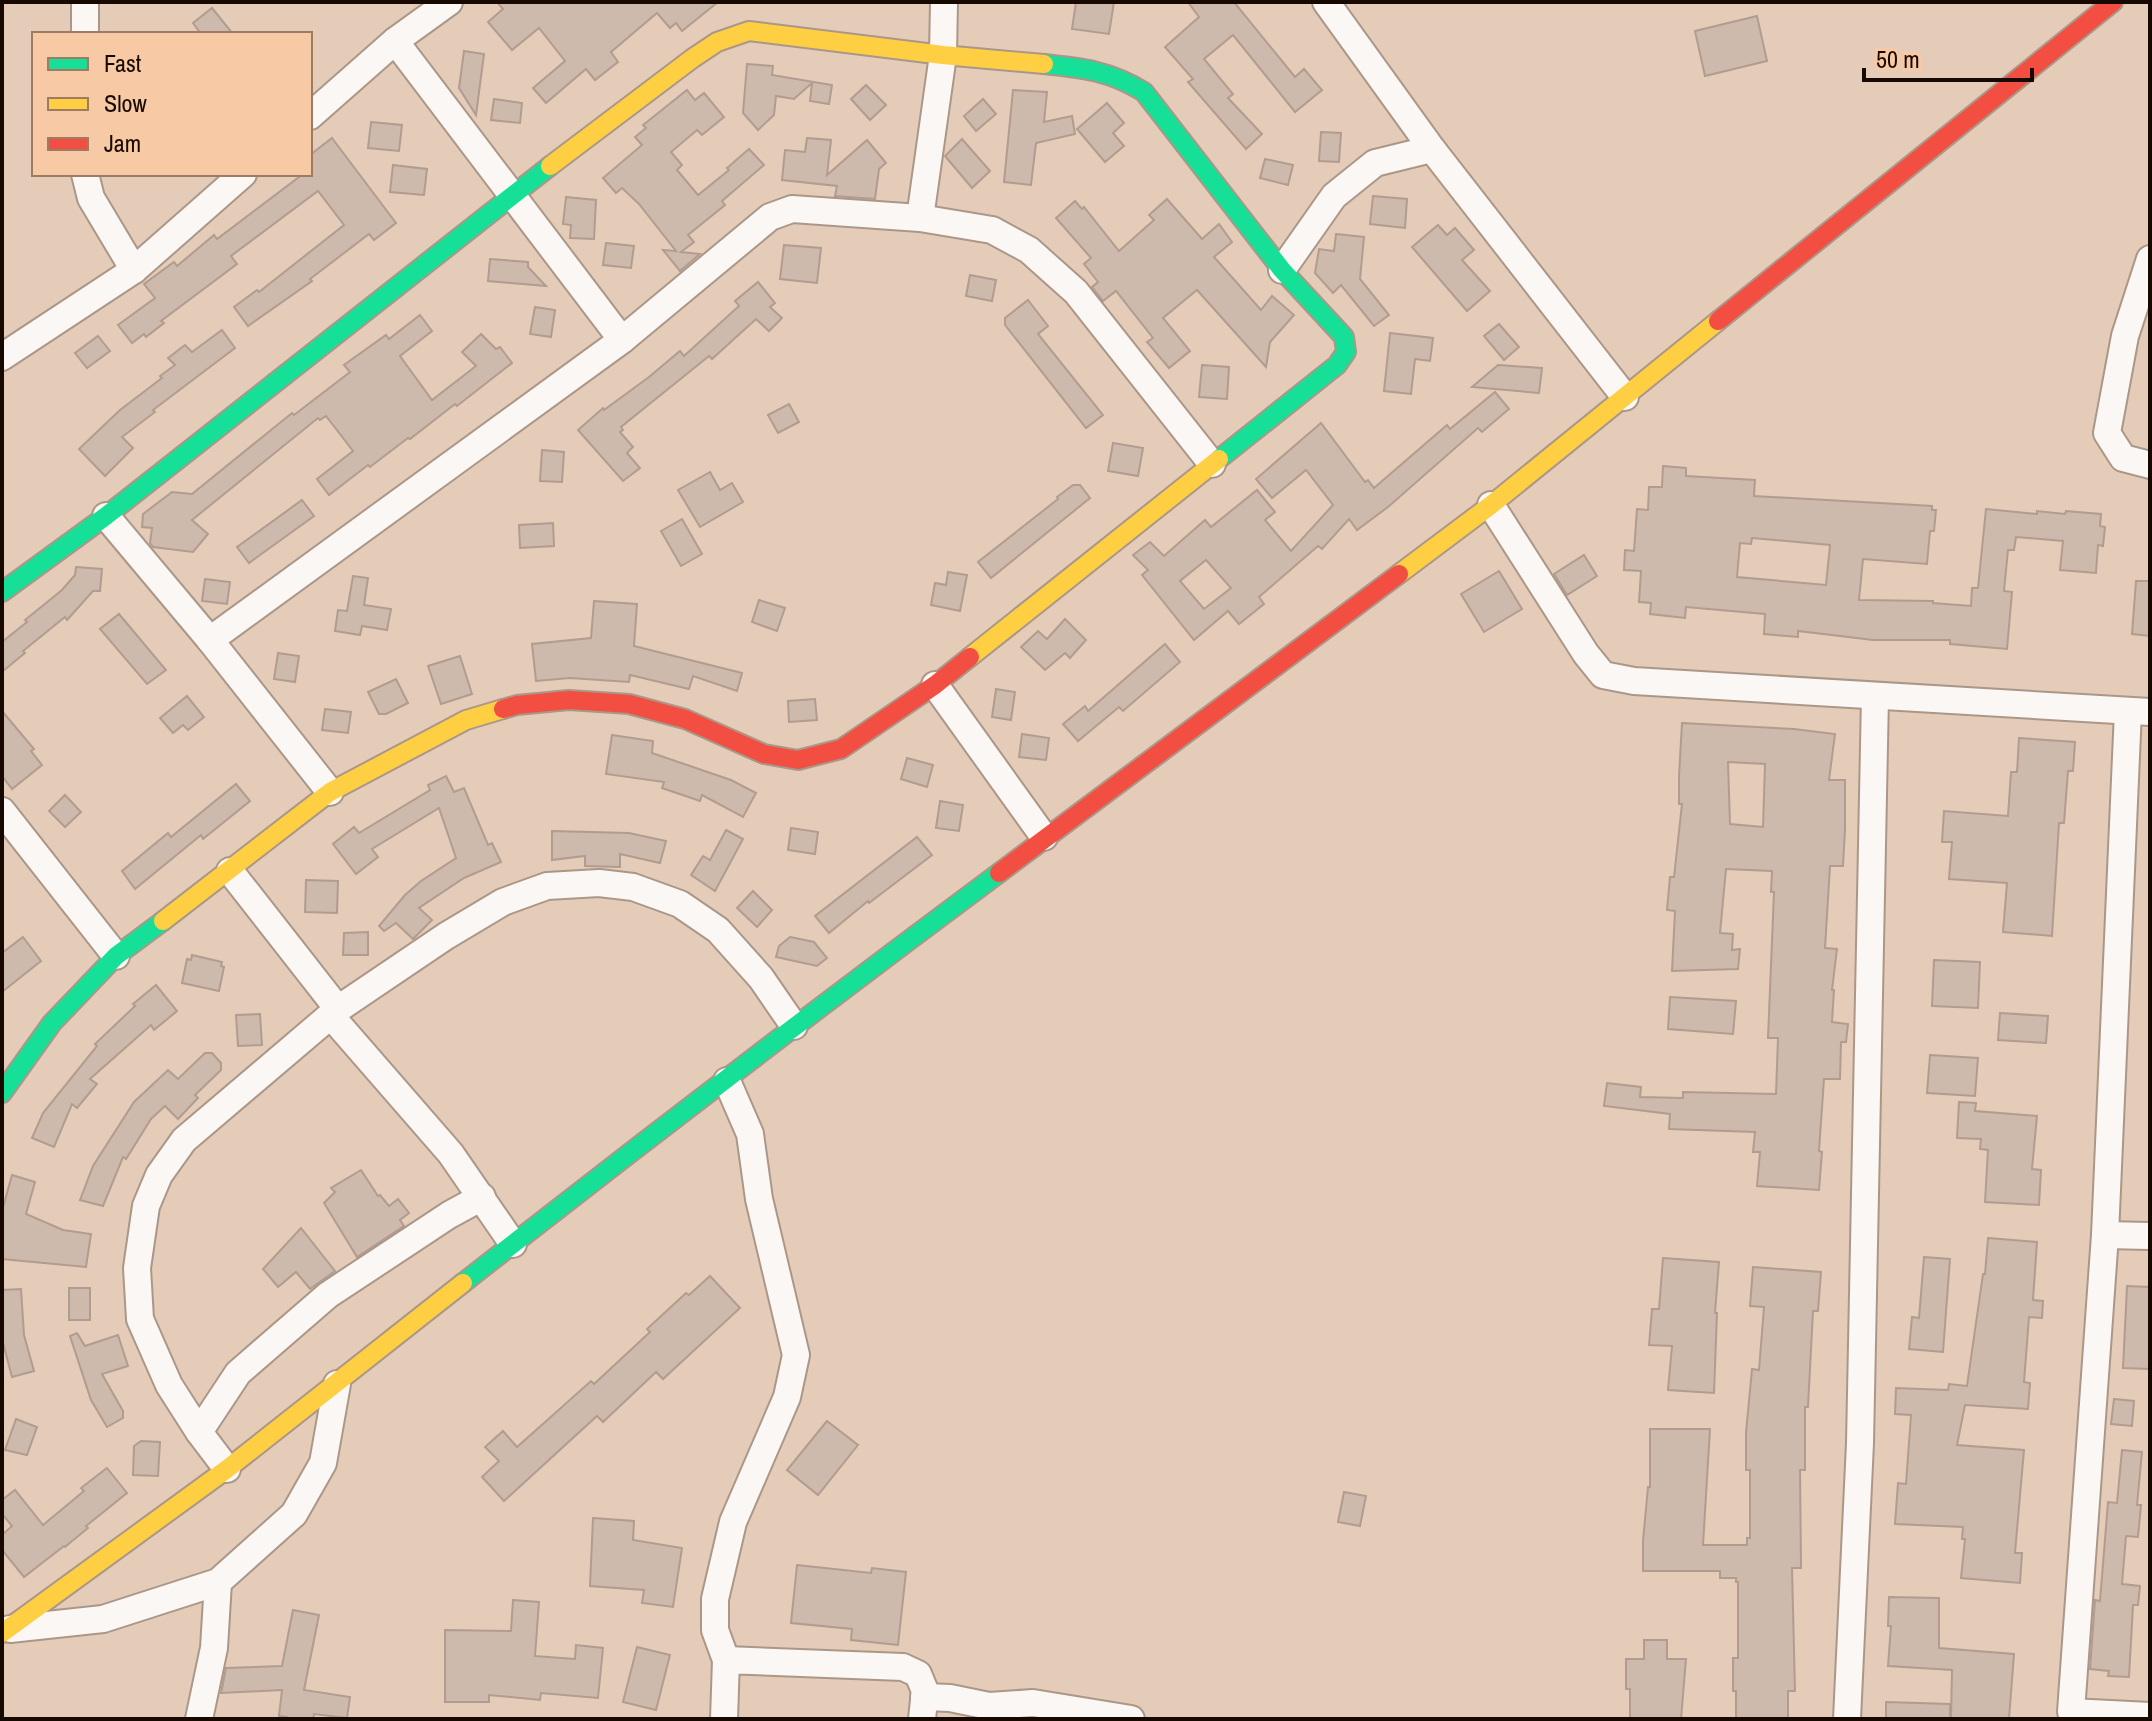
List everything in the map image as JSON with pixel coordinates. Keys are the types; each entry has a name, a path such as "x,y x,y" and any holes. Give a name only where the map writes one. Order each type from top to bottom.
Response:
{"street":[{"path":"85,2 85,32"},
{"path":"312,114 395,41 449,2"},
{"path":"920,218 943,55 944,2"},
{"path":"1326,2 1432,149 1625,397"},
{"path":"4,1631 227,1469 794,1026 1491,505 2113,2"},
{"path":"2,1093 52,1023 116,956 330,792 466,720 517,705 569,700 629,704 685,719 764,754 798,760 841,749 935,685 1337,365 1346,352 1344,337 1282,270 1144,92 1120,77 1076,67 943,55 749,31 717,42 693,58 511,196 106,516 3,588"},
{"path":"395,41 622,340"},
{"path":"1282,270 1334,196 1375,163 1432,149"},
{"path":"86,176 91,198 134,270"},
{"path":"2,357 134,270 241,176"},
{"path":"210,640 622,340 770,217 792,209 920,218 992,230 1029,250 1076,292 1212,464"},
{"path":"2150,259 2125,336 2107,433 2123,458 2150,465"},
{"path":"1491,505 1586,654 1603,675 1634,681 2139,711 2071,1716 2150,1716"},
{"path":"106,516 210,640 330,792"},
{"path":"935,685 1044,837"},
{"path":"1847,1719 1860,1443 1875,696"},
{"path":"4,817 116,956"},
{"path":"230,871 334,1013 482,1197 513,1244"},
{"path":"227,1469 169,1385 140,1319 137,1268 146,1206 159,1175 184,1140 334,1013 446,936 503,902 547,886 599,883 633,887 680,904 718,930 761,978 794,1026"},
{"path":"724,1719 726,1660 715,1630 715,1599 733,1522 787,1397 796,1355 759,1199 750,1134 727,1081"},
{"path":"199,1432 238,1373 328,1295 449,1215 482,1197"},
{"path":"2105,1235 2150,1236"},
{"path":"4,1631 103,1619 218,1582 294,1514 323,1463 337,1384"},
{"path":"199,1719 214,1648 218,1582"},
{"path":"726,1660 903,1667 918,1674 925,1691 923,1708 950,1698 989,1706 1033,1703 1072,1712 1131,1719"}],"building":[{"path":"497,2 718,2 682,31 676,23 670,28 657,13 611,52 618,62 595,80 586,69 546,103 533,88 565,61 539,28 512,50 488,22 503,9"},
{"path":"1076,2 1114,2 1109,34 1072,29"},
{"path":"1188,2 1234,2 1295,77 1304,69 1322,90 1295,112 1233,35 1204,59 1233,94 1228,98 1262,134 1246,149 1188,82 1193,79 1165,47 1199,17"},
{"path":"212,8 231,32 200,32 193,23"},
{"path":"1757,16 1767,61 1705,76 1695,31"},
{"path":"464,51 484,54 476,115 459,88"},
{"path":"747,64 773,66 772,75 832,85 829,104 810,101 812,83 794,99 776,96 774,115 758,130 743,113"},
{"path":"866,85 886,105 870,120 851,99"},
{"path":"687,90 695,100 704,93 724,117 702,135 697,130 671,152 682,165 677,170 698,195 749,149 764,165 722,201 725,205 688,235 694,242 681,252 700,254 680,271 663,250 676,251 639,204 622,188 616,193 603,178 642,145 635,137 646,128 643,125"},
{"path":"1013,90 1047,92 1044,122 1072,116 1075,134 1036,143 1031,185 1004,182"},
{"path":"494,99 522,103 520,123 491,120"},
{"path":"983,99 996,114 976,131 964,116"},
{"path":"1107,103 1124,123 1113,133 1124,146 1105,162 1077,129"},
{"path":"371,122 402,125 399,151 368,148"},
{"path":"1321,132 1341,133 1339,162 1319,161"},
{"path":"332,138 396,223 374,240 369,234 310,279 312,281 248,326 234,307 257,290 259,292 344,225 318,191 231,256 237,264 161,321 164,323 146,337 144,334 132,343 118,325 155,298 144,284 174,262 177,266 214,235 217,239 300,176 312,176 312,153"},
{"path":"807,138 831,140 827,175 867,140 886,163 879,169 875,199 835,196 837,186 782,180 785,150 805,152"},
{"path":"962,139 990,171 972,188 945,156"},
{"path":"1265,159 1293,165 1288,185 1260,178"},
{"path":"393,165 427,169 424,195 390,192"},
{"path":"1373,196 1407,199 1405,228 1370,224"},
{"path":"566,197 596,200 594,239 570,238 571,225 563,224"},
{"path":"1167,199 1202,239 1219,224 1232,242 1214,257 1261,310 1272,296 1294,315 1270,342 1266,367 1197,290 1163,318 1190,351 1169,368 1147,342 1153,338 1116,291 1103,301 1092,287 1098,282 1084,264 1091,258 1056,218 1075,201 1082,209 1084,207 1119,251 1154,220 1149,215"},
{"path":"1438,225 1447,235 1455,228 1474,250 1462,260 1490,291 1467,311 1412,247"},
{"path":"1336,234 1364,237 1360,279 1389,315 1374,326 1341,285 1333,293 1315,273 1319,249 1334,251"},
{"path":"606,243 634,246 631,268 603,265"},
{"path":"784,245 821,248 817,283 780,279"},
{"path":"490,259 528,262 528,267 546,286 488,281"},
{"path":"970,275 996,280 992,301 966,296"},
{"path":"758,282 775,303 770,307 782,318 769,331 756,319 712,359 709,356 621,427 623,430 620,432 633,447 627,453 640,468 623,481 578,430 680,351 684,356 739,306 735,301"},
{"path":"1028,300 1048,326 1038,334 1103,415 1086,428 1005,325 1005,318"},
{"path":"535,307 555,310 551,337 530,334"},
{"path":"420,315 432,331 400,356 432,400 476,366 462,352 481,334 496,349 500,347 512,363 457,406 455,404 329,495 317,479 353,451 326,416 320,420 318,418 192,520 208,534 193,552 153,547 150,543 152,528 142,527 143,514 172,492 192,494 292,413 294,415 350,372 344,365 386,335 389,339"},
{"path":"1499,324 1519,347 1504,360 1484,336"},
{"path":"222,330 235,348 122,437 133,448 105,476 79,449 175,365 168,358 185,345 192,352"},
{"path":"1390,333 1433,338 1430,361 1415,359 1411,394 1384,391"},
{"path":"98,336 110,351 87,368 75,353"},
{"path":"1202,365 1229,367 1227,399 1199,397"},
{"path":"1498,365 1542,368 1539,393 1472,387"},
{"path":"1495,392 1509,409 1482,432 1478,428 1357,530 1349,519 1322,549 1318,546 1259,597 1264,604 1239,624 1228,611 1194,640 1142,575 1148,570 1133,555 1150,542 1164,556 1205,520 1211,527 1257,490 1275,512 1265,520 1291,551 1333,505 1306,470 1272,498 1256,479 1321,423 1365,482 1368,480 1374,488 1447,425 1450,429","holes":["1206,560 1231,588 1204,609 1180,581"]},
{"path":"789,404 799,422 778,433 768,415"},
{"path":"1113,443 1143,448 1138,476 1108,471"},
{"path":"542,450 564,452 562,482 540,481"},
{"path":"1663,466 1686,468 1686,476 1755,480 1754,496 1932,506 1932,510 1936,510 1934,531 1930,531 1927,564 1863,559 1859,600 1933,601 1971,606 1972,588 1978,588 1986,509 2037,514 2037,511 2065,514 2066,511 2101,514 2100,526 2105,527 2103,546 2098,545 2096,573 2060,570 2063,541 2016,537 2014,550 2008,550 2004,591 2012,592 2007,649 1950,644 1950,640 1873,640 1798,631 1798,637 1764,634 1765,614 1686,607 1685,618 1650,614 1651,603 1639,602 1641,571 1624,570 1625,550 1634,551 1637,509 1648,510 1649,487 1662,487","holes":["1752,538 1830,545 1826,585 1737,577 1740,543 1751,544"]},
{"path":"710,472 720,490 732,483 743,502 700,527 678,490"},
{"path":"1073,485 1080,485 1090,498 991,578 978,562"},
{"path":"302,500 314,516 249,563 237,547"},
{"path":"682,519 702,554 681,566 661,531"},
{"path":"553,523 554,546 520,548 519,525"},
{"path":"1584,555 1597,576 1567,595 1554,574"},
{"path":"76,567 102,569 100,591 93,591 67,620 65,617 2,672 2,642 62,590 75,575"},
{"path":"1499,571 1522,609 1484,632 1461,594"},
{"path":"948,572 967,575 960,611 931,605 935,583 946,585"},
{"path":"353,576 368,578 364,605 391,609 387,630 362,626 360,635 335,631 338,610 347,611"},
{"path":"205,579 230,582 227,604 202,601"},
{"path":"2136,581 2150,581 2150,636 2132,634"},
{"path":"759,600 785,608 777,631 752,622"},
{"path":"594,601 637,604 634,646 742,673 737,691 693,676 689,689 630,675 629,682 570,678 536,681 532,644 591,638"},
{"path":"119,614 166,670 147,684 100,629"},
{"path":"1065,619 1086,640 1070,658 1065,653 1045,670 1021,647 1038,631 1047,639"},
{"path":"1165,644 1180,662 1123,711 1119,707 1078,741 1063,724 1085,706 1088,711"},
{"path":"278,653 299,656 295,682 274,679"},
{"path":"460,656 472,694 441,704 428,666"},
{"path":"396,679 408,703 386,714 379,714 368,692"},
{"path":"996,689 1015,692 1011,720 992,717"},
{"path":"187,696 204,717 188,730 183,725 173,733 160,718"},
{"path":"815,699 817,720 789,722 788,701"},
{"path":"325,709 351,712 348,733 322,730"},
{"path":"2,711 34,749 31,751 42,765 12,789 2,776"},
{"path":"1682,723 1835,734 1829,780 1845,780 1845,829 1843,866 1830,866 1825,948 1837,949 1832,1022 1848,1024 1846,1042 1841,1042 1840,1079 1824,1079 1819,1190 1757,1186 1760,1152 1753,1152 1755,1132 1669,1129 1670,1114 1604,1106 1607,1083 1641,1087 1640,1097 1683,1098 1683,1092 1776,1094 1778,1038 1768,1038 1774,892 1771,892 1772,871 1726,869 1720,933 1733,934 1732,950 1740,949 1738,969 1672,971 1675,911 1667,910 1682,804 1679,804","holes":["1728,762 1765,764 1763,827 1730,824"]},
{"path":"1022,734 1049,738 1046,760 1019,757"},
{"path":"612,735 653,741 652,753 731,780 756,793 743,817 702,795 700,801 662,788 664,782 606,774"},
{"path":"2019,738 2075,742 2073,771 2068,771 2064,823 2059,823 2052,936 2003,932 2007,883 1949,879 1952,842 1942,842 1944,811 2008,816 2011,772 2017,772"},
{"path":"907,758 933,765 927,787 901,779"},
{"path":"446,776 454,792 464,788 488,845 492,843 501,862 464,878 419,908 432,920 413,939 396,923 384,931 379,926 405,895 456,858 439,808 372,849 378,857 356,874 333,844 354,827 359,833 430,790 428,785"},
{"path":"236,784 250,801 203,839 201,835 135,889 122,871 168,833 171,837"},
{"path":"65,795 81,812 65,827 49,811"},
{"path":"940,801 963,805 959,831 936,828"},
{"path":"791,828 818,832 815,854 788,850"},
{"path":"726,830 743,839 715,891 691,875 703,856 710,860"},
{"path":"552,831 629,833 666,841 660,863 620,854 620,867 585,866 585,856 552,860"},
{"path":"917,837 932,855 829,933 815,916"},
{"path":"306,880 338,881 337,913 305,912"},
{"path":"753,891 772,910 757,927 737,908"},
{"path":"368,932 368,955 343,955 344,933"},
{"path":"23,937 41,961 2,992 2,953"},
{"path":"790,937 814,942 827,958 817,966 776,957 779,946"},
{"path":"192,955 222,962 221,966 224,967 219,991 182,983 187,959 191,960"},
{"path":"1934,960 1980,962 1978,1008 1932,1006"},
{"path":"156,985 177,1011 154,1030 151,1025 90,1079 97,1084 77,1108 72,1104 54,1147 32,1138 43,1113 97,1046 95,1044"},
{"path":"1670,997 1736,1001 1733,1034 1668,1029"},
{"path":"2000,1013 2048,1016 2046,1043 1998,1040"},
{"path":"260,1014 262,1045 238,1046 236,1015"},
{"path":"205,1053 212,1053 221,1063 221,1070 195,1095 198,1098 178,1119 165,1106 151,1119 126,1159 123,1157 103,1206 80,1200 93,1166 134,1102 168,1070 178,1079"},
{"path":"1930,1055 1978,1058 1975,1096 1927,1093"},
{"path":"1959,1102 1976,1103 1975,1111 2037,1116 2032,1169 2041,1170 2039,1205 1985,1202 1988,1150 1980,1149 1981,1139 1957,1138"},
{"path":"361,1170 378,1196 389,1206 398,1199 409,1213 400,1220 404,1226 357,1257 324,1203 335,1192 331,1188"},
{"path":"12,1175 35,1182 26,1214 63,1230 91,1234 86,1267 2,1259 2,1211"},
{"path":"301,1228 335,1271 310,1289 296,1272 278,1287 263,1269"},
{"path":"1988,1238 2037,1242 2033,1300 2043,1301 2042,1318 2029,1317 2024,1382 2030,1383 2028,1409 1965,1405 1957,1445 2024,1450 2015,1553 2022,1553 2020,1583 1961,1578 1965,1539 1962,1539 1963,1527 1895,1524 1898,1483 1906,1484 1911,1415 1895,1414 1896,1388 1948,1390 1949,1384 1967,1386"},
{"path":"1924,1257 1950,1259 1943,1352 1909,1349 1912,1317 1919,1318"},
{"path":"1663,1258 1719,1262 1714,1393 1668,1390 1672,1346 1649,1345 1652,1309 1659,1309"},
{"path":"1753,1267 1821,1272 1818,1311 1813,1311 1808,1407 1805,1407 1805,1470 1800,1470 1801,1568 1792,1568 1795,1691 1788,1691 1788,1719 1736,1719 1733,1658 1738,1658 1736,1578 1720,1578 1720,1571 1643,1571 1643,1541 1650,1487 1650,1429 1710,1429 1703,1545 1747,1545 1747,1538 1750,1538 1750,1470 1746,1470 1746,1433 1752,1369 1759,1370 1764,1307 1750,1306"},
{"path":"710,1276 740,1308 663,1379 656,1372 603,1422 597,1416 504,1501 482,1477 499,1461 485,1447 503,1431 517,1447 591,1381 594,1384 650,1332 647,1329 686,1293 689,1295"},
{"path":"2127,1286 2150,1287 2149,1369 2123,1368"},
{"path":"69,1288 90,1288 90,1320 69,1320"},
{"path":"21,1289 24,1335 34,1371 12,1377 2,1339 2,1290"},
{"path":"77,1333 85,1346 118,1335 128,1366 102,1374 123,1411 123,1418 107,1427 91,1400 70,1336"},
{"path":"2114,1399 2134,1401 2132,1426 2111,1424"},
{"path":"16,1419 37,1427 27,1455 5,1450"},
{"path":"827,1421 858,1445 818,1495 787,1470"},
{"path":"141,1441 160,1442 158,1476 133,1475 134,1446"},
{"path":"2122,1450 2142,1452 2137,1505 2141,1505 2138,1537 2126,1536 2122,1584 2140,1586 2138,1605 2133,1605 2129,1677 2108,1676 2109,1671 2090,1669 2095,1600 2100,1601 2108,1502 2117,1503"},
{"path":"107,1468 127,1493 65,1547 24,1577 2,1550 2,1535 12,1526 2,1514 2,1500 15,1490 43,1525"},
{"path":"1344,1492 1366,1496 1360,1526 1338,1522"},
{"path":"593,1518 634,1521 633,1540 682,1548 673,1607 642,1603 644,1590 590,1586"},
{"path":"797,1565 871,1573 872,1568 906,1572 898,1645 851,1640 852,1629 791,1623"},
{"path":"1889,1597 1939,1598 1939,1648 2014,1654 2009,1719 1951,1719 1952,1670 1888,1666 1891,1626 1888,1626"},
{"path":"513,1600 539,1602 535,1656 575,1659 576,1645 603,1648 598,1698 541,1693 540,1700 489,1695 489,1702 445,1702 445,1630 511,1631"},
{"path":"293,1610 319,1615 304,1690 350,1697 347,1718 314,1714 313,1719 279,1716 282,1690 221,1693 226,1668 282,1666"},
{"path":"1644,1640 1667,1640 1667,1659 1686,1659 1681,1719 1630,1719 1626,1659 1644,1659"},
{"path":"637,1647 670,1655 656,1710 623,1702"},
{"path":"1886,1702 1950,1704 1950,1719 1886,1719"}],"traffic: fast":[{"path":"1044,64 1096,72 1120,79 1144,92 1282,270 1344,337 1346,352 1337,365 1219,459"},
{"path":"2,592 106,516 550,166"},
{"path":"463,1283 999,873"},
{"path":"2,1093 52,1023 116,956 163,921"}],"traffic: slow":[{"path":"550,166 693,58 717,42 749,31 1044,64"},
{"path":"1399,574 1491,505 1718,321"},
{"path":"970,657 1219,459"},
{"path":"163,921 330,792 466,720 503,709"},
{"path":"2,1633 227,1469 463,1283"}],"traffic: jam":[{"path":"1718,321 2113,2"},
{"path":"999,873 1399,574"},
{"path":"503,709 569,700 629,704 685,719 764,754 798,760 841,749 935,685 970,657"}]}
